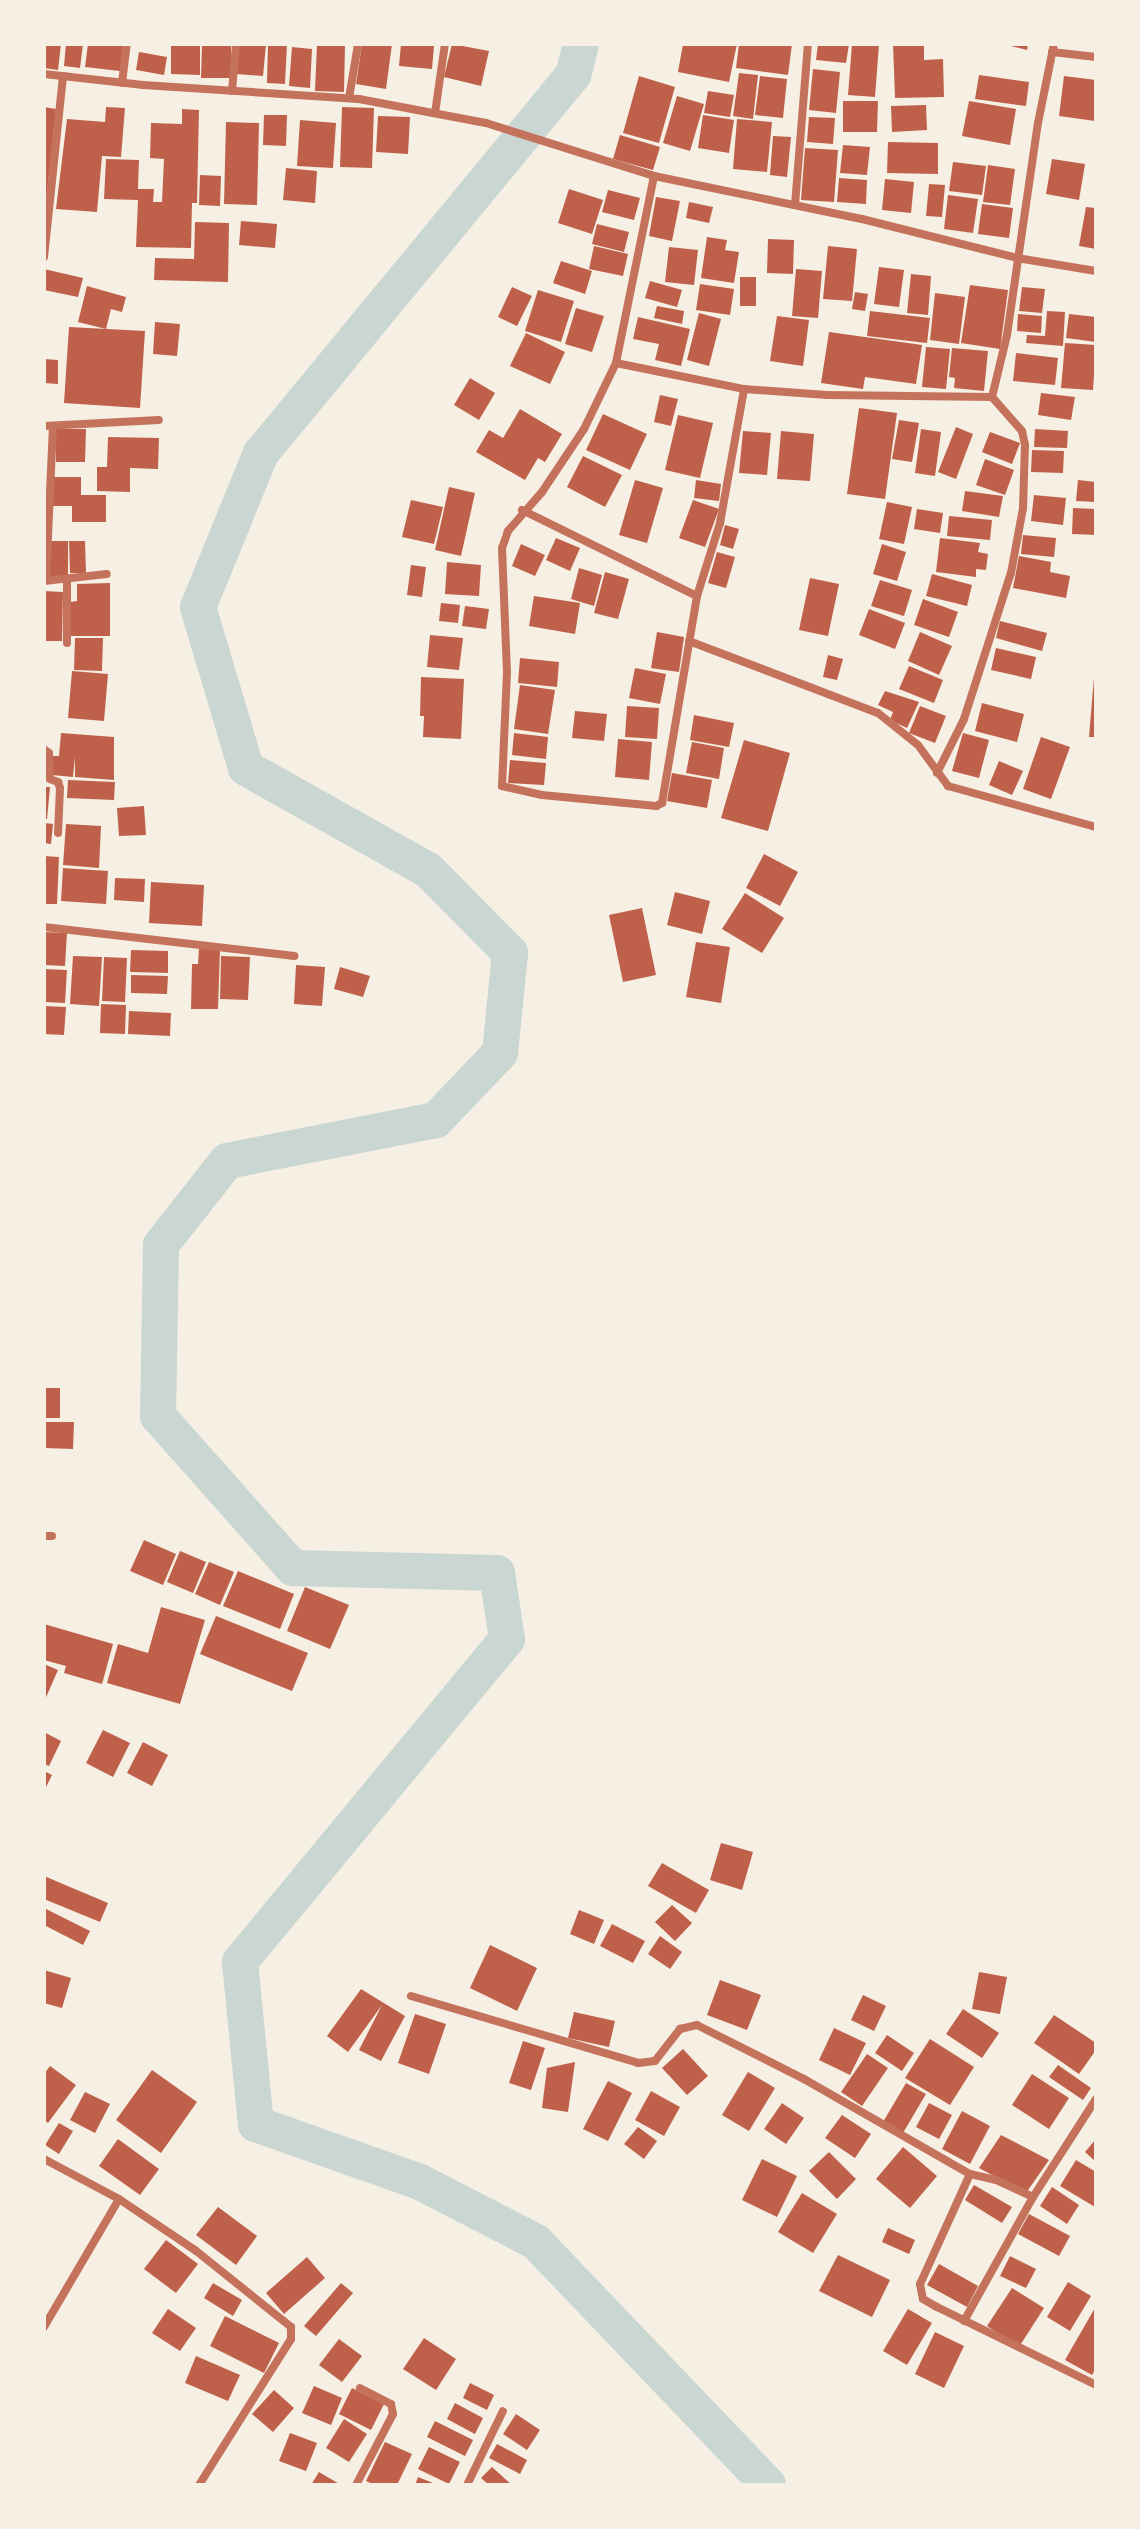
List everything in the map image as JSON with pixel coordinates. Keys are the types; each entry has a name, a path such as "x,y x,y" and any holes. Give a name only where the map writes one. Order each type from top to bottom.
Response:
{"street":[{"path":"122,83 127,44"},
{"path":"232,91 236,44"},
{"path":"349,98 358,44"},
{"path":"435,113 445,44"},
{"path":"795,205 808,44"},
{"path":"992,397 1007,335 1053,48 1096,57"},
{"path":"44,74 122,83 349,98 435,113 486,123 654,176 795,205 1017,258 1096,271"},
{"path":"44,257 63,76"},
{"path":"654,176 616,363 584,429 542,492 522,510 508,531 502,548 507,672 502,786 542,795 656,806 662,803 697,596 720,523 744,389"},
{"path":"616,363 744,389 827,395 992,397 1022,431 1025,445 1023,508 1011,573 964,719 937,773"},
{"path":"107,574 45,580 48,426 159,420"},
{"path":"522,510 697,596"},
{"path":"67,579 67,643"},
{"path":"689,641 878,713 918,745 948,786 1096,827"},
{"path":"44,749 49,753 50,779 58,782 60,788 58,833"},
{"path":"44,927 294,956"},
{"path":"411,1996 638,2063 655,2061 680,2029 697,2025 804,2079 970,2174 996,2180 1033,2197"},
{"path":"964,2321 1033,2197 1096,2099"},
{"path":"44,2159 119,2199 195,2250 287,2322 293,2331 291,2339 199,2485"},
{"path":"970,2174 920,2284 923,2299 1096,2385"},
{"path":"44,2327 119,2199"},
{"path":"356,2485 393,2414 391,2404 360,2388"},
{"path":"467,2485 503,2411"}],"building":[{"path":"44,44 61,44 58,70 44,68"},
{"path":"66,44 83,44 80,68 64,66"},
{"path":"88,44 123,44 120,71 85,67"},
{"path":"171,44 200,44 200,75 171,74"},
{"path":"202,44 231,44 231,78 201,78"},
{"path":"238,44 266,44 263,76 236,74"},
{"path":"268,44 287,44 285,84 267,83"},
{"path":"317,44 345,44 344,92 315,91"},
{"path":"362,44 392,44 386,89 356,84"},
{"path":"401,44 434,46 432,69 399,66"},
{"path":"452,44 489,51 481,86 444,77"},
{"path":"683,44 737,44 729,82 678,72"},
{"path":"739,44 792,44 788,75 736,68"},
{"path":"818,44 849,44 846,63 816,60"},
{"path":"852,44 879,44 875,97 848,95"},
{"path":"893,44 924,44 924,60 943,59 944,97 895,98"},
{"path":"1003,44 1028,44 1027,50"},
{"path":"292,47 312,49 310,88 289,86"},
{"path":"139,52 167,57 164,75 136,70"},
{"path":"813,69 840,72 836,113 809,110"},
{"path":"739,73 758,75 753,119 733,116"},
{"path":"979,75 1029,82 1026,106 975,99"},
{"path":"639,76 675,87 659,143 623,133"},
{"path":"760,76 787,79 783,118 755,115"},
{"path":"1064,76 1096,80 1095,121 1059,116"},
{"path":"708,91 734,95 730,117 704,113"},
{"path":"677,96 704,104 690,151 663,143"},
{"path":"843,101 878,101 877,132 843,132"},
{"path":"969,101 1016,109 1010,145 962,136"},
{"path":"926,105 927,130 892,132 891,106"},
{"path":"44,107 56,109 46,203 44,203"},
{"path":"106,107 125,108 121,157 102,156 97,212 56,209 67,119 105,122"},
{"path":"342,107 374,108 372,168 340,167"},
{"path":"182,109 199,110 197,203 192,203 191,248 136,247 138,200 104,199 106,159 139,160 138,189 154,189 153,202 162,202 164,159 150,158 151,123 182,124"},
{"path":"264,115 287,115 286,146 263,145"},
{"path":"703,115 734,120 729,153 698,148"},
{"path":"378,116 410,117 408,154 376,152"},
{"path":"809,117 835,118 833,144 807,142"},
{"path":"737,119 772,122 767,172 733,169"},
{"path":"300,120 336,123 333,168 297,166"},
{"path":"226,122 259,123 257,205 224,204"},
{"path":"620,135 660,147 653,170 613,159"},
{"path":"773,136 791,137 787,177 770,175"},
{"path":"888,142 938,143 938,174 887,173"},
{"path":"843,145 870,147 867,175 840,173"},
{"path":"805,148 838,150 834,202 801,200"},
{"path":"1052,159 1085,164 1079,200 1046,194"},
{"path":"953,162 986,166 982,195 949,191"},
{"path":"988,165 1015,169 1010,205 983,202"},
{"path":"286,168 317,171 315,203 283,200"},
{"path":"200,175 221,176 220,206 199,205"},
{"path":"839,178 867,180 866,204 837,202"},
{"path":"885,179 914,182 911,213 882,210"},
{"path":"929,184 945,185 942,217 926,216"},
{"path":"569,189 603,200 592,234 558,223"},
{"path":"608,190 640,198 634,220 602,212"},
{"path":"948,195 978,199 973,233 944,229"},
{"path":"656,197 680,201 672,241 649,236"},
{"path":"689,202 713,207 709,223 686,218"},
{"path":"982,204 1013,208 1009,238 978,234"},
{"path":"1086,207 1096,208 1096,249 1079,246"},
{"path":"241,221 277,224 275,248 239,245"},
{"path":"195,222 229,223 228,282 154,280 155,258 194,259"},
{"path":"597,224 629,232 624,252 592,244"},
{"path":"707,237 727,240 725,250 739,252 734,283 701,278"},
{"path":"768,239 794,240 793,274 767,273"},
{"path":"594,246 628,254 623,276 589,269"},
{"path":"828,246 857,249 852,301 823,299"},
{"path":"669,247 698,250 694,285 665,282"},
{"path":"561,261 592,271 585,294 553,283"},
{"path":"879,267 904,270 899,307 874,304"},
{"path":"44,269 83,278 78,297 44,290"},
{"path":"796,269 822,271 818,318 792,316"},
{"path":"911,274 931,276 928,315 907,313"},
{"path":"740,277 756,277 756,306 740,306"},
{"path":"650,281 682,290 677,307 645,298"},
{"path":"700,284 734,289 730,315 696,310"},
{"path":"970,285 1008,290 1000,349 961,343"},
{"path":"87,286 126,297 122,312 111,309 106,329 78,322"},
{"path":"512,287 532,296 517,326 498,317"},
{"path":"1022,287 1045,289 1042,313 1019,311"},
{"path":"538,290 574,301 561,342 525,331"},
{"path":"855,292 868,294 865,311 852,309"},
{"path":"935,293 965,297 959,344 930,340"},
{"path":"657,306 684,311 682,324 654,318"},
{"path":"576,308 604,316 592,352 565,344"},
{"path":"870,311 930,318 927,343 867,336"},
{"path":"1047,311 1065,312 1063,346 1026,343 1027,335 1045,336"},
{"path":"699,313 721,319 709,366 687,360"},
{"path":"1018,314 1042,316 1041,333 1017,331"},
{"path":"1069,314 1096,317 1096,342 1066,338"},
{"path":"777,316 809,320 803,366 770,361"},
{"path":"638,317 690,329 681,366 655,360 659,344 633,339"},
{"path":"155,322 180,324 177,356 153,354"},
{"path":"69,327 145,331 140,408 64,403"},
{"path":"829,332 922,345 916,384 865,377 863,389 821,383"},
{"path":"526,333 565,352 550,384 510,366"},
{"path":"1065,343 1096,345 1093,390 1061,388"},
{"path":"926,347 950,349 946,389 922,387"},
{"path":"952,348 988,351 984,391 954,388 955,378 949,377"},
{"path":"1016,353 1058,358 1055,385 1013,381"},
{"path":"44,359 58,360 58,384 44,383"},
{"path":"470,378 495,393 479,420 454,405"},
{"path":"1041,393 1075,397 1071,420 1038,415"},
{"path":"660,395 678,399 671,426 654,422"},
{"path":"859,408 897,413 885,499 847,494"},
{"path":"520,409 562,434 545,462 538,458 525,480 476,452 489,430 503,438"},
{"path":"603,414 647,434 630,470 586,450"},
{"path":"678,415 713,423 700,478 665,470"},
{"path":"899,420 919,423 912,462 892,459"},
{"path":"956,427 973,434 956,479 938,472"},
{"path":"56,429 86,429 85,462 56,462"},
{"path":"921,429 941,432 935,476 915,473"},
{"path":"1035,429 1068,431 1067,448 1034,447"},
{"path":"743,431 771,433 767,475 739,473"},
{"path":"781,431 814,434 810,481 777,479"},
{"path":"990,432 1020,443 1012,464 982,452"},
{"path":"108,437 159,438 158,469 130,468 130,492 97,491 97,467 107,467"},
{"path":"1032,450 1064,451 1063,473 1031,472"},
{"path":"583,456 622,475 605,507 567,487"},
{"path":"985,459 1014,470 1005,495 976,485"},
{"path":"53,477 81,477 81,495 106,495 106,522 72,522 72,506 53,506"},
{"path":"635,480 663,488 647,543 619,535"},
{"path":"696,480 721,484 719,501 694,498"},
{"path":"1078,480 1096,482 1096,502 1076,501"},
{"path":"449,487 475,493 461,556 435,550"},
{"path":"965,491 1003,496 999,517 962,511"},
{"path":"1034,495 1066,498 1063,525 1031,521"},
{"path":"411,500 443,507 434,544 402,537"},
{"path":"693,500 719,509 705,547 679,538"},
{"path":"887,502 912,507 904,544 879,539"},
{"path":"1073,508 1096,509 1096,535 1072,534"},
{"path":"917,509 943,513 940,533 914,529"},
{"path":"949,516 992,520 990,540 947,536"},
{"path":"725,525 739,529 733,549 720,545"},
{"path":"1023,535 1056,538 1054,557 1021,554"},
{"path":"556,538 580,548 570,571 546,560"},
{"path":"940,538 980,543 978,552 988,554 986,570 976,569 976,577 936,572"},
{"path":"49,541 68,541 68,578 49,578"},
{"path":"69,541 85,541 86,573 70,573"},
{"path":"521,544 545,555 535,576 512,566"},
{"path":"882,544 906,552 897,581 873,574"},
{"path":"717,552 735,557 726,588 708,583"},
{"path":"1019,556 1051,562 1050,572 1070,576 1066,598 1013,588"},
{"path":"447,562 481,565 479,596 445,594"},
{"path":"411,565 426,567 422,597 407,595"},
{"path":"579,568 602,575 594,606 571,599"},
{"path":"605,572 629,579 618,619 594,613"},
{"path":"932,574 972,585 967,606 926,596"},
{"path":"810,578 839,584 828,636 799,630"},
{"path":"880,580 912,590 904,616 871,606"},
{"path":"110,583 110,636 70,636 70,602 77,601 77,584"},
{"path":"44,591 63,592 62,641 44,641"},
{"path":"534,596 580,603 575,634 529,626"},
{"path":"923,599 958,612 949,637 914,625"},
{"path":"441,603 460,605 458,623 439,621"},
{"path":"465,606 489,609 486,629 462,626"},
{"path":"869,609 905,623 895,649 859,635"},
{"path":"1000,621 1047,633 1042,651 996,638"},
{"path":"657,632 684,637 679,672 651,668"},
{"path":"920,632 952,646 939,675 908,661"},
{"path":"430,635 463,638 459,670 427,667"},
{"path":"75,638 103,638 102,671 74,670"},
{"path":"996,648 1036,657 1031,679 991,670"},
{"path":"828,655 843,659 837,680 823,677"},
{"path":"520,658 559,662 557,687 518,683"},
{"path":"909,666 943,680 934,703 899,689"},
{"path":"635,668 666,674 660,704 629,698"},
{"path":"72,671 108,674 104,721 68,718"},
{"path":"421,677 464,679 461,739 423,737"},
{"path":"1094,677 1096,737 1089,737"},
{"path":"520,685 555,690 548,734 514,729"},
{"path":"885,691 919,702 907,728 890,720 893,712 878,705"},
{"path":"982,703 1024,714 1017,742 975,731"},
{"path":"627,706 659,708 657,739 625,737"},
{"path":"920,706 946,716 935,743 909,733"},
{"path":"575,711 607,714 604,741 572,738"},
{"path":"694,715 734,723 729,747 690,740"},
{"path":"61,733 114,737 114,780 75,777 75,757 73,777 52,775 53,756 59,756"},
{"path":"514,733 548,737 546,759 512,755"},
{"path":"963,733 989,740 979,778 952,771"},
{"path":"1041,737 1070,747 1051,799 1023,789"},
{"path":"618,739 652,742 649,780 615,777"},
{"path":"744,740 790,753 768,831 721,818"},
{"path":"692,742 724,748 719,779 686,773"},
{"path":"510,760 546,763 544,785 508,783"},
{"path":"999,761 1023,771 1012,795 989,785"},
{"path":"672,773 712,780 707,808 667,801"},
{"path":"68,780 115,782 114,800 67,798"},
{"path":"44,787 50,787 47,819 44,819"},
{"path":"144,806 146,835 119,836 117,808"},
{"path":"44,823 53,824 51,844 44,843"},
{"path":"66,824 101,826 99,868 63,865"},
{"path":"764,854 798,872 780,906 746,888"},
{"path":"44,856 59,857 57,904 44,904"},
{"path":"63,868 108,871 106,904 61,901"},
{"path":"115,878 145,879 144,902 114,900"},
{"path":"151,882 204,885 202,926 149,923"},
{"path":"675,892 710,901 702,934 667,925"},
{"path":"745,893 784,918 762,953 722,929"},
{"path":"642,908 656,975 623,982 609,915"},
{"path":"44,932 67,933 65,966 44,965"},
{"path":"696,942 730,947 721,1003 686,997"},
{"path":"199,948 220,949 218,1009 191,1009 192,964 198,964"},
{"path":"131,950 168,951 168,973 130,972"},
{"path":"73,956 102,957 99,1006 70,1004"},
{"path":"221,956 250,957 248,1000 220,999"},
{"path":"104,957 127,958 125,1002 102,1001"},
{"path":"296,965 325,967 322,1006 294,1004"},
{"path":"340,967 370,976 363,997 334,989"},
{"path":"44,969 67,970 65,1003 44,1002"},
{"path":"131,975 168,976 167,994 131,993"},
{"path":"101,1004 126,1005 125,1034 100,1033"},
{"path":"44,1006 66,1007 64,1035 44,1034"},
{"path":"129,1011 171,1013 170,1036 128,1034"},
{"path":"44,1388 60,1388 60,1418 44,1418"},
{"path":"44,1422 74,1422 73,1449 44,1448"},
{"path":"144,1540 176,1554 163,1585 130,1571"},
{"path":"180,1551 206,1562 193,1593 167,1582"},
{"path":"209,1562 234,1572 220,1605 195,1594"},
{"path":"238,1571 294,1594 280,1629 223,1606"},
{"path":"305,1587 349,1605 330,1649 287,1631"},
{"path":"161,1607 205,1620 180,1704 107,1683 118,1644 148,1653"},
{"path":"216,1616 308,1653 292,1691 200,1654"},
{"path":"44,1624 113,1644 102,1684 64,1673 66,1666 44,1660"},
{"path":"44,1664 58,1670 44,1702"},
{"path":"103,1730 130,1743 113,1777 86,1763"},
{"path":"44,1732 61,1741 49,1766 44,1764"},
{"path":"143,1742 168,1755 152,1786 127,1773"},
{"path":"44,1771 52,1775 44,1791"},
{"path":"721,1843 753,1852 742,1890 710,1880"},
{"path":"662,1863 709,1890 696,1913 648,1886"},
{"path":"44,1876 108,1903 100,1922 44,1899"},
{"path":"672,1905 692,1923 675,1941 655,1922"},
{"path":"44,1908 90,1931 83,1945 44,1925"},
{"path":"579,1910 604,1920 594,1944 570,1934"},
{"path":"612,1924 645,1941 633,1963 600,1946"},
{"path":"660,1936 682,1952 670,1969 648,1954"},
{"path":"490,1945 537,1968 517,2011 470,1988"},
{"path":"44,1970 71,1978 62,2008 44,2003"},
{"path":"979,1972 1007,1977 1000,2014 972,2009"},
{"path":"720,1980 761,1995 747,2030 707,2015"},
{"path":"361,1989 405,2016 381,2061 359,2050 382,2005 348,2052 327,2036"},
{"path":"863,1995 886,2006 874,2031 851,2020"},
{"path":"963,2009 999,2033 982,2058 946,2034"},
{"path":"574,2012 615,2021 609,2047 568,2038"},
{"path":"415,2014 446,2024 429,2074 398,2063"},
{"path":"1054,2015 1096,2043 1096,2050 1079,2074 1034,2043"},
{"path":"834,2028 866,2043 850,2075 819,2060"},
{"path":"887,2035 914,2053 902,2071 875,2053"},
{"path":"930,2039 974,2067 950,2105 905,2078"},
{"path":"523,2041 545,2048 531,2090 509,2083"},
{"path":"683,2049 708,2076 687,2095 662,2068"},
{"path":"867,2054 888,2068 862,2106 841,2092"},
{"path":"575,2062 568,2112 542,2108 547,2068"},
{"path":"1058,2065 1091,2088 1083,2100 1049,2077"},
{"path":"50,2066 76,2085 48,2123 44,2120 44,2074"},
{"path":"152,2070 197,2102 161,2153 116,2120"},
{"path":"748,2072 775,2088 749,2131 722,2115"},
{"path":"1032,2074 1069,2098 1049,2129 1012,2105"},
{"path":"608,2081 632,2093 608,2141 583,2129"},
{"path":"906,2083 926,2094 903,2133 883,2122"},
{"path":"651,2091 680,2107 664,2136 635,2120"},
{"path":"85,2092 110,2104 95,2133 70,2120"},
{"path":"782,2103 804,2118 786,2144 764,2129"},
{"path":"929,2103 952,2115 939,2139 916,2127"},
{"path":"962,2111 990,2126 970,2164 942,2149"},
{"path":"842,2115 871,2134 855,2158 825,2138"},
{"path":"59,2123 73,2131 59,2154 45,2145"},
{"path":"638,2127 657,2141 644,2159 624,2144"},
{"path":"1001,2135 1049,2160 1026,2193 979,2168"},
{"path":"118,2139 159,2169 140,2195 99,2166"},
{"path":"1096,2139 1096,2162 1085,2152"},
{"path":"903,2147 937,2176 910,2208 876,2179"},
{"path":"829,2152 856,2179 837,2199 809,2171"},
{"path":"762,2159 797,2176 777,2217 742,2200"},
{"path":"1076,2160 1096,2172 1095,2207 1060,2186"},
{"path":"974,2185 1012,2207 1002,2223 965,2200"},
{"path":"1052,2187 1079,2205 1067,2224 1040,2206"},
{"path":"802,2193 837,2214 813,2253 778,2232"},
{"path":"218,2207 257,2236 236,2265 196,2235"},
{"path":"1029,2214 1070,2236 1059,2256 1018,2234"},
{"path":"888,2228 915,2240 909,2254 882,2242"},
{"path":"166,2240 198,2264 176,2293 144,2269"},
{"path":"838,2255 890,2280 872,2317 819,2291"},
{"path":"1010,2256 1036,2269 1026,2288 1000,2276"},
{"path":"307,2257 325,2278 284,2314 266,2293"},
{"path":"939,2264 978,2286 967,2307 927,2285"},
{"path":"1068,2282 1091,2296 1070,2331 1047,2317"},
{"path":"213,2283 242,2300 233,2316 204,2298"},
{"path":"341,2283 353,2293 316,2336 304,2326"},
{"path":"1012,2288 1044,2308 1019,2347 987,2326"},
{"path":"1096,2306 1096,2368 1092,2375 1065,2360"},
{"path":"168,2309 196,2328 180,2351 152,2333"},
{"path":"908,2309 932,2323 907,2365 883,2351"},
{"path":"225,2316 279,2343 264,2373 210,2346"},
{"path":"935,2332 964,2346 944,2388 915,2374"},
{"path":"424,2338 456,2359 436,2390 403,2369"},
{"path":"339,2339 362,2356 342,2382 319,2365"},
{"path":"196,2356 240,2375 228,2401 185,2383"},
{"path":"470,2383 494,2395 487,2410 463,2398"},
{"path":"314,2386 342,2398 331,2425 302,2413"},
{"path":"352,2388 384,2404 371,2430 339,2414"},
{"path":"274,2390 294,2408 273,2432 252,2414"},
{"path":"455,2403 483,2418 475,2434 447,2419"},
{"path":"516,2414 540,2430 527,2450 503,2434"},
{"path":"344,2419 367,2434 349,2462 326,2448"},
{"path":"435,2421 473,2440 465,2456 427,2437"},
{"path":"290,2433 317,2443 306,2471 279,2461"},
{"path":"385,2442 412,2454 397,2485 375,2485 366,2481"},
{"path":"497,2444 527,2460 520,2474 489,2458"},
{"path":"429,2447 460,2462 449,2484 418,2469"},
{"path":"492,2467 512,2485 489,2485 481,2478"},
{"path":"319,2472 341,2485 311,2485"},
{"path":"418,2477 438,2485 415,2485"}],"waterway":[{"path":"581,44 573,75 261,453 198,607 246,768 428,870 510,953 500,1053 436,1120 227,1161 161,1245 158,1416 293,1568 497,1573 507,1639 240,1962 256,2124 420,2182 536,2242 768,2485"}]}
